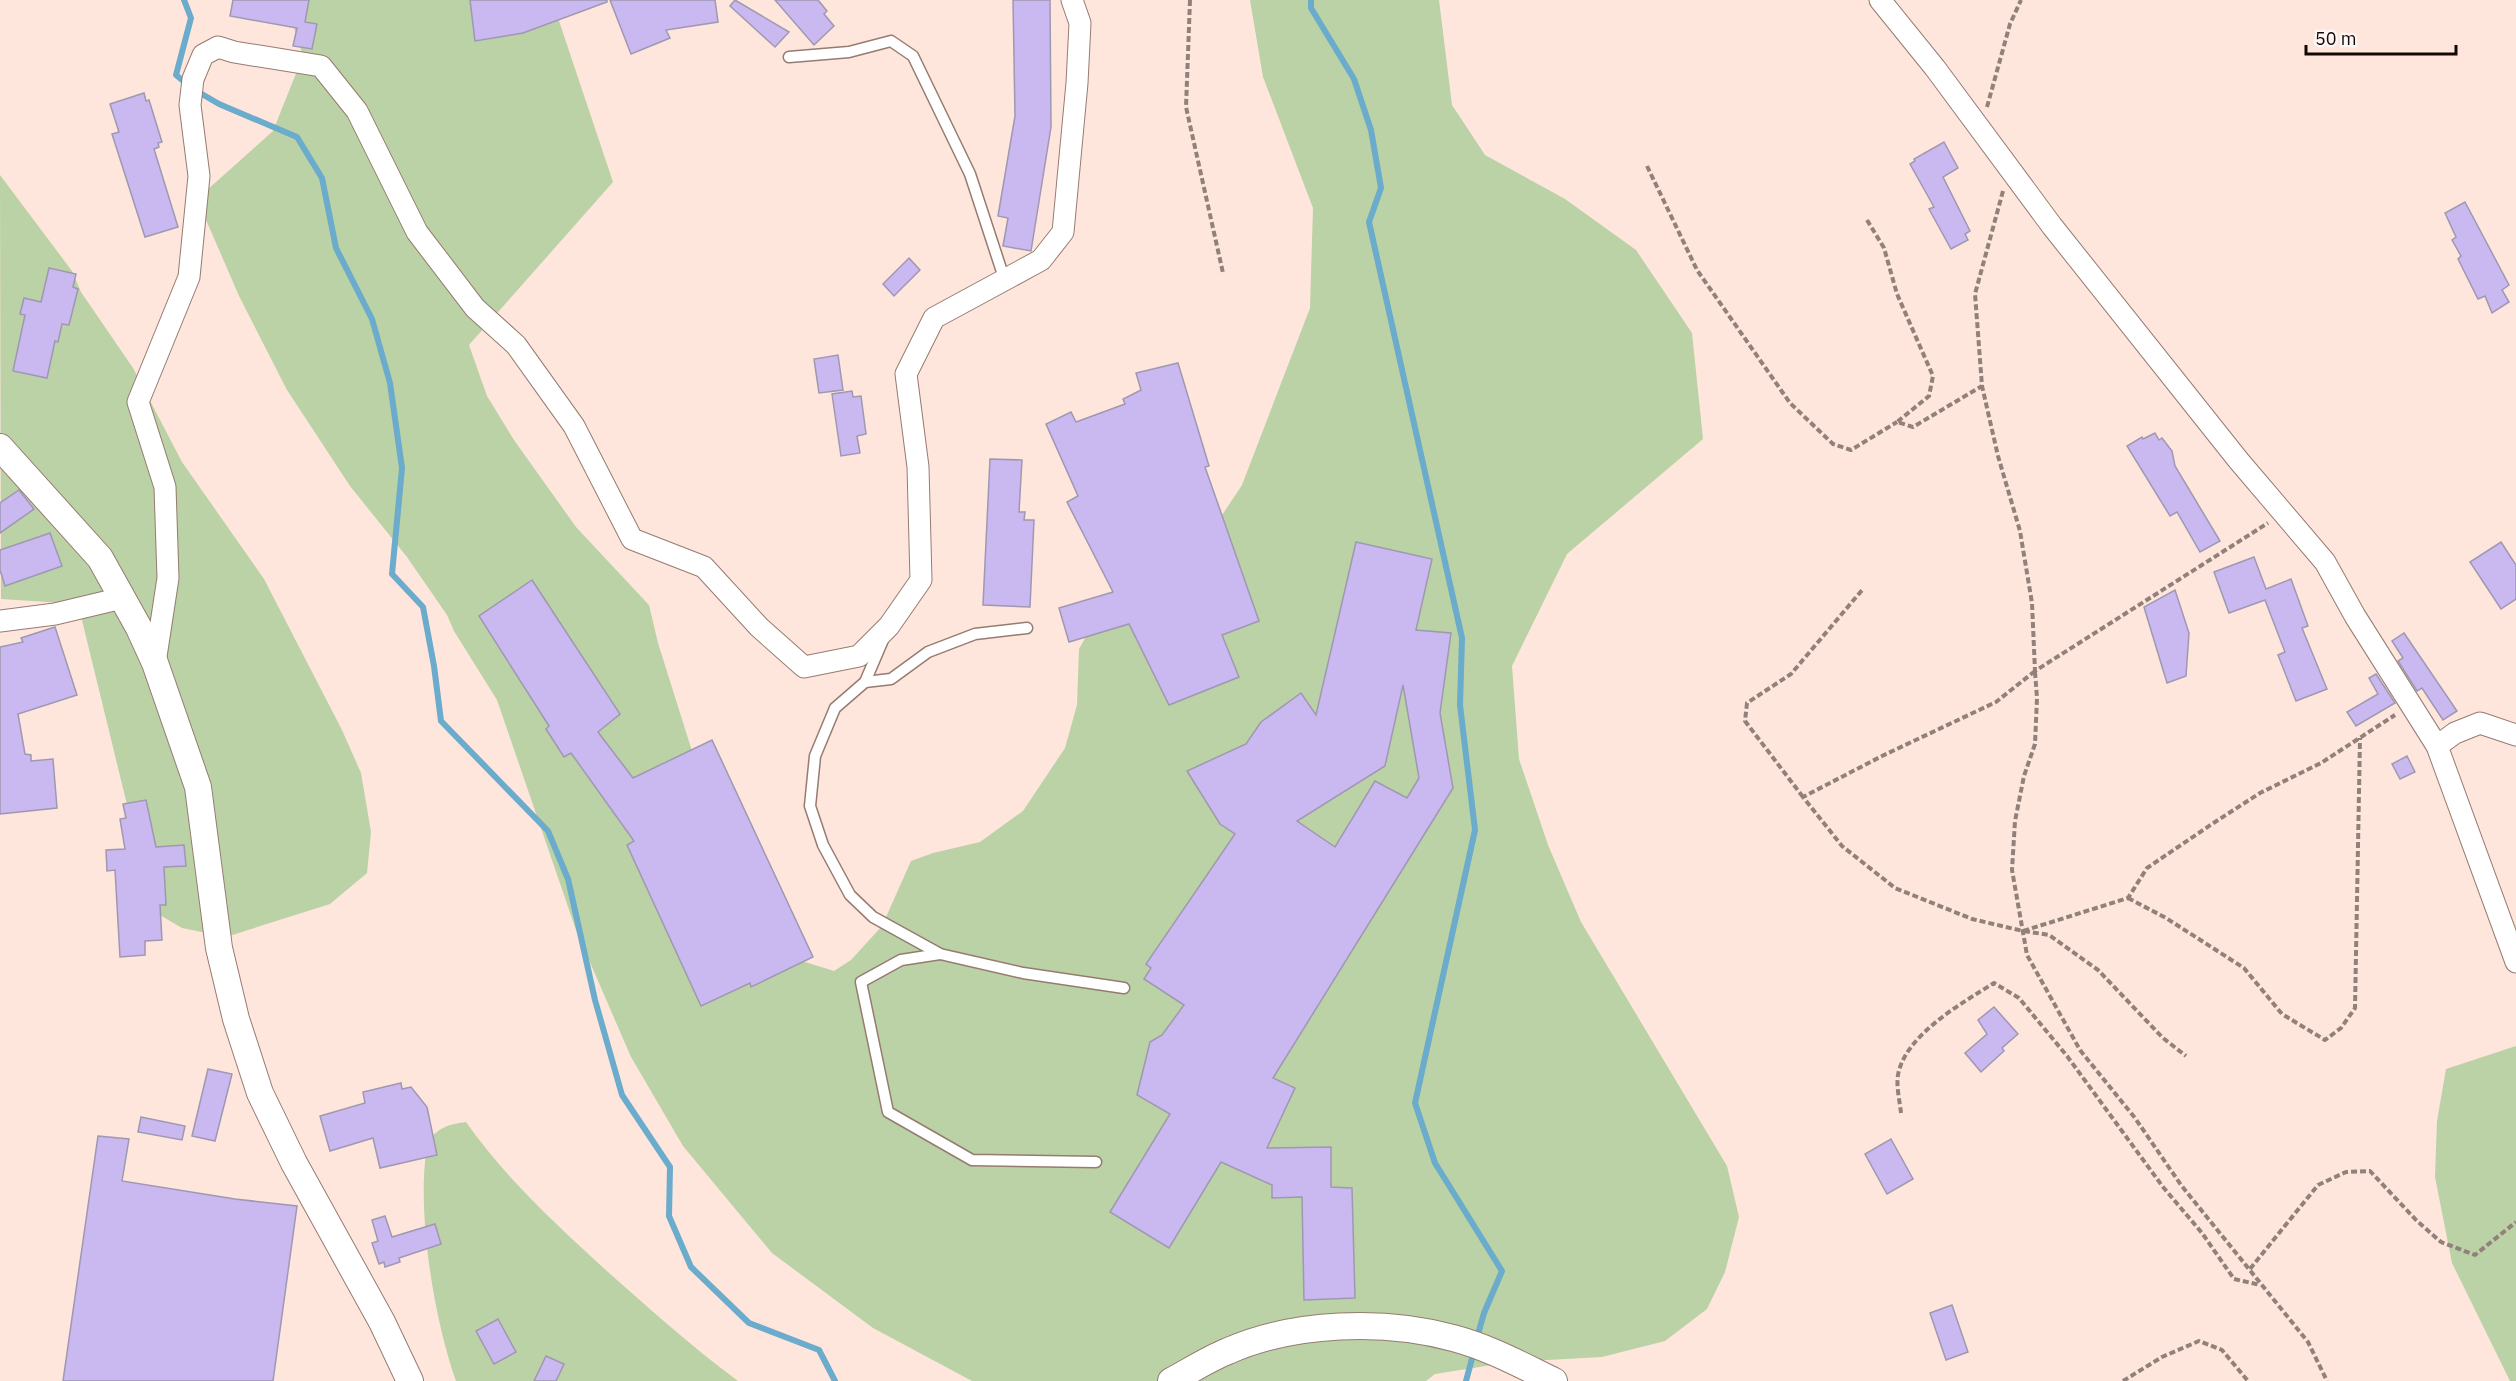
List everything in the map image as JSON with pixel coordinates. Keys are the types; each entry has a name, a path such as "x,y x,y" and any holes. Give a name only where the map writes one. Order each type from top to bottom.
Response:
{"street":[{"path":"155,663 168,578 165,487 138,402 189,277 199,176 190,101 193,79 203,55 218,46 234,52 321,66 357,111 417,232 475,308 516,345 574,426 632,539 704,567 759,627 804,667 859,656 889,626 921,580 918,466 906,374 934,318 1041,260 1063,232 1077,83 1080,23 1072,0"},
{"path":"1880,0 2239,461 2325,562 2437,746 2516,962"},
{"path":"0,447 100,558 123,598 155,663 198,788 219,948 236,1019 260,1093 294,1163 382,1322 411,1381"},
{"path":"0,621 55,614 123,598"},
{"path":"2437,746 2455,733 2480,723 2516,735"},
{"path":"1171,1381 1228,1351 1260,1340 1317,1328 1382,1326 1453,1338 1502,1356 1554,1381"}],"lane":[{"path":"789,57 849,52 891,41 913,56 970,174 1005,281"},
{"path":"889,626 865,682 835,708 815,756 810,806 823,845 850,895 873,916 940,954 1023,973 1124,987"},
{"path":"865,682 891,679 928,652 975,634 1027,628"},
{"path":"940,954 901,960 861,982 888,1112 972,1160 1096,1162"}],"path":[{"path":"1190,0 1186,107 1223,273"},
{"path":"1974,121 1989,105 2010,24 2021,0"},
{"path":"1647,166 1697,270 1790,403 1833,444 1851,450 1897,422 1929,396 1933,376 1897,294 1884,248 1867,219"},
{"path":"2011,171 1998,203 1975,294 1982,386 1998,456 2020,531 2032,603 2037,698 2035,744 2024,776 2015,821 2012,870 2027,955 2080,1050 2135,1118 2181,1185 2308,1342 2327,1381"},
{"path":"1897,422 1913,427 1982,386"},
{"path":"1803,797 1882,756 1996,702 2035,671 2283,513"},
{"path":"1863,589 1791,674 1747,703 1745,721 1842,846 1895,888 1972,919 2049,935 2098,970 2163,1038 2186,1056"},
{"path":"2023,931 2128,898 2147,868 2260,793 2321,763 2412,706"},
{"path":"2128,898 2166,918 2244,968 2282,1014 2325,1040 2341,1028 2355,1008 2360,737"},
{"path":"1901,1113 1898,1076 1910,1047 1954,1008 1994,983 2019,998 2067,1056 2163,1186 2202,1233 2234,1279 2261,1285"},
{"path":"2250,1269 2318,1185 2346,1172 2370,1171 2417,1221 2441,1242 2475,1255 2516,1222"},
{"path":"2123,1381 2162,1357 2199,1341 2222,1350 2248,1381"}],"green space":[{"path":"285,0 552,0 613,182 469,345 487,396 514,440 576,527 649,605 658,643 703,786 802,961 834,971 851,960 882,926 911,861 933,853 980,842 1023,811 1065,748 1077,705 1079,649 1098,615 1199,550 1242,485 1310,308 1313,208 1263,77 1250,0 1439,0 1452,105 1485,155 1565,199 1636,250 1692,333 1703,439 1567,554 1512,666 1519,759 1548,845 1581,922 1727,1166 1739,1217 1725,1272 1707,1309 1665,1341 1602,1357 1511,1362 1435,1374 1426,1381 972,1381 873,1328 772,1253 683,1146 631,1057 576,930 497,700 454,631 447,615 407,557 350,486 287,390 239,296 197,199 273,131 303,56"},
{"path":"0,175 72,271 81,292 133,368 182,462 264,579 342,730 361,773 371,832 367,873 330,904 226,937 182,928 153,911 78,604 1,599"},
{"path":"2516,1046 2516,1381 2510,1381 2452,1263 2435,1177 2437,1121 2446,1069"},
{"path":"466,1122 515,1182 570,1237 672,1328 738,1381 456,1381 441,1331 430,1273 424,1214 424,1187 426,1150 431,1139 444,1128"}],"building":[{"path":"233,0 309,0 305,22 317,24 312,49 293,46 297,28 230,16"},
{"path":"470,0 607,0 607,2 523,33 475,41"},
{"path":"610,0 715,0 718,22 666,30 670,38 631,54"},
{"path":"735,0 789,32 775,47 730,6"},
{"path":"775,0 818,0 827,11 824,14 834,26 814,45"},
{"path":"1013,0 1050,0 1051,127 1031,251 1003,246 1008,218 998,216 1015,116"},
{"path":"144,93 146,101 149,100 162,142 158,143 159,147 154,149 178,227 145,237 112,134 119,132 110,104"},
{"path":"1944,142 1958,168 1943,177 1970,231 1965,234 1968,240 1951,249 1929,209 1934,207 1910,164 1915,161 1914,159"},
{"path":"2465,202 2509,285 2502,290 2509,302 2492,313 2485,296 2478,299 2458,259 2461,256 2452,240 2456,237 2445,213"},
{"path":"909,258 920,270 894,296 883,284"},
{"path":"49,268 76,274 73,287 78,289 69,325 62,324 58,342 55,341 47,378 13,371 25,315 20,314 24,298 41,302"},
{"path":"838,355 843,390 819,393 814,359"},
{"path":"1178,363 1209,466 1205,467 1259,621 1222,635 1239,677 1169,705 1129,624 1069,642 1059,608 1113,592 1067,502 1078,496 1046,424 1071,412 1076,422 1125,404 1123,399 1141,390 1136,373"},
{"path":"852,391 853,397 861,396 866,434 857,436 860,453 841,456 832,394"},
{"path":"2155,433 2159,440 2162,438 2172,451 2175,466 2220,541 2200,552 2177,512 2170,516 2127,446 2142,437 2143,439"},
{"path":"990,459 1022,460 1019,512 1025,512 1024,520 1034,520 1030,607 983,605"},
{"path":"19,490 34,509 0,533 0,503"},
{"path":"50,533 62,566 5,586 0,570 0,550"},
{"path":"1356,542 1432,559 1416,630 1451,633 1440,713 1453,788 1273,1078 1295,1088 1267,1148 1331,1147 1331,1187 1352,1188 1355,1298 1304,1300 1302,1197 1272,1198 1272,1185 1221,1162 1169,1248 1110,1212 1170,1114 1137,1095 1150,1042 1162,1035 1184,1005 1144,979 1151,968 1146,964 1235,834 1220,824 1187,771 1246,744 1261,722 1301,693 1316,715","holes":["1403,685 1419,778 1407,798 1375,781 1335,847 1297,821 1385,766"]},
{"path":"2501,542 2516,565 2516,599 2501,609 2470,562"},
{"path":"2254,557 2266,589 2291,579 2308,626 2302,628 2327,689 2296,701 2278,655 2285,652 2265,600 2229,613 2214,572"},
{"path":"532,580 620,714 598,732 633,778 712,740 813,957 751,987 750,983 701,1006 627,845 634,841 571,753 564,757 546,729 549,726 479,616"},
{"path":"2175,590 2189,633 2186,676 2167,683 2144,607"},
{"path":"55,627 77,695 18,714 25,754 31,755 31,761 53,759 57,808 0,814 0,647 23,642 21,638"},
{"path":"2404,633 2457,711 2443,720 2422,688 2417,691 2398,661 2403,658 2392,641"},
{"path":"2376,674 2395,703 2356,726 2347,712 2378,694 2369,678"},
{"path":"2407,756 2415,772 2400,779 2392,764"},
{"path":"146,800 156,847 184,845 186,866 164,867 166,905 160,905 162,940 145,941 145,955 120,957 115,870 107,871 106,850 125,849 120,819 126,818 123,804"},
{"path":"1994,1007 2018,1034 2002,1048 2004,1051 1981,1072 1965,1053 1987,1034 1978,1020"},
{"path":"208,1069 232,1074 215,1141 192,1136"},
{"path":"401,1083 402,1089 411,1087 427,1107 437,1155 380,1168 373,1138 330,1151 320,1116 365,1103 363,1092"},
{"path":"141,1117 185,1126 182,1140 138,1132"},
{"path":"98,1136 129,1139 122,1181 235,1199 297,1206 273,1381 63,1381"},
{"path":"1891,1139 1913,1179 1887,1194 1865,1154"},
{"path":"385,1216 392,1237 435,1224 441,1244 399,1258 400,1262 385,1267 384,1262 379,1264 372,1243 378,1241 372,1220"},
{"path":"1952,1305 1968,1352 1946,1360 1930,1313"},
{"path":"498,1319 516,1352 494,1364 476,1331"},
{"path":"546,1356 564,1364 556,1381 534,1381"}],"waterway":[{"path":"184,0 191,18 176,75 187,84"},
{"path":"1311,0 1311,8 1354,79 1371,130 1381,188 1369,222 1462,638 1460,705 1475,830 1415,1103 1435,1163 1502,1271 1484,1313 1477,1338"},
{"path":"195,90 219,104 297,137 322,178 336,248 372,319 390,383 402,468 392,574 423,607 441,721 548,831 568,879 595,1000 622,1095 670,1167 669,1216 691,1267 749,1323 819,1350 835,1381"},
{"path":"1466,1381 1474,1351"}]}
